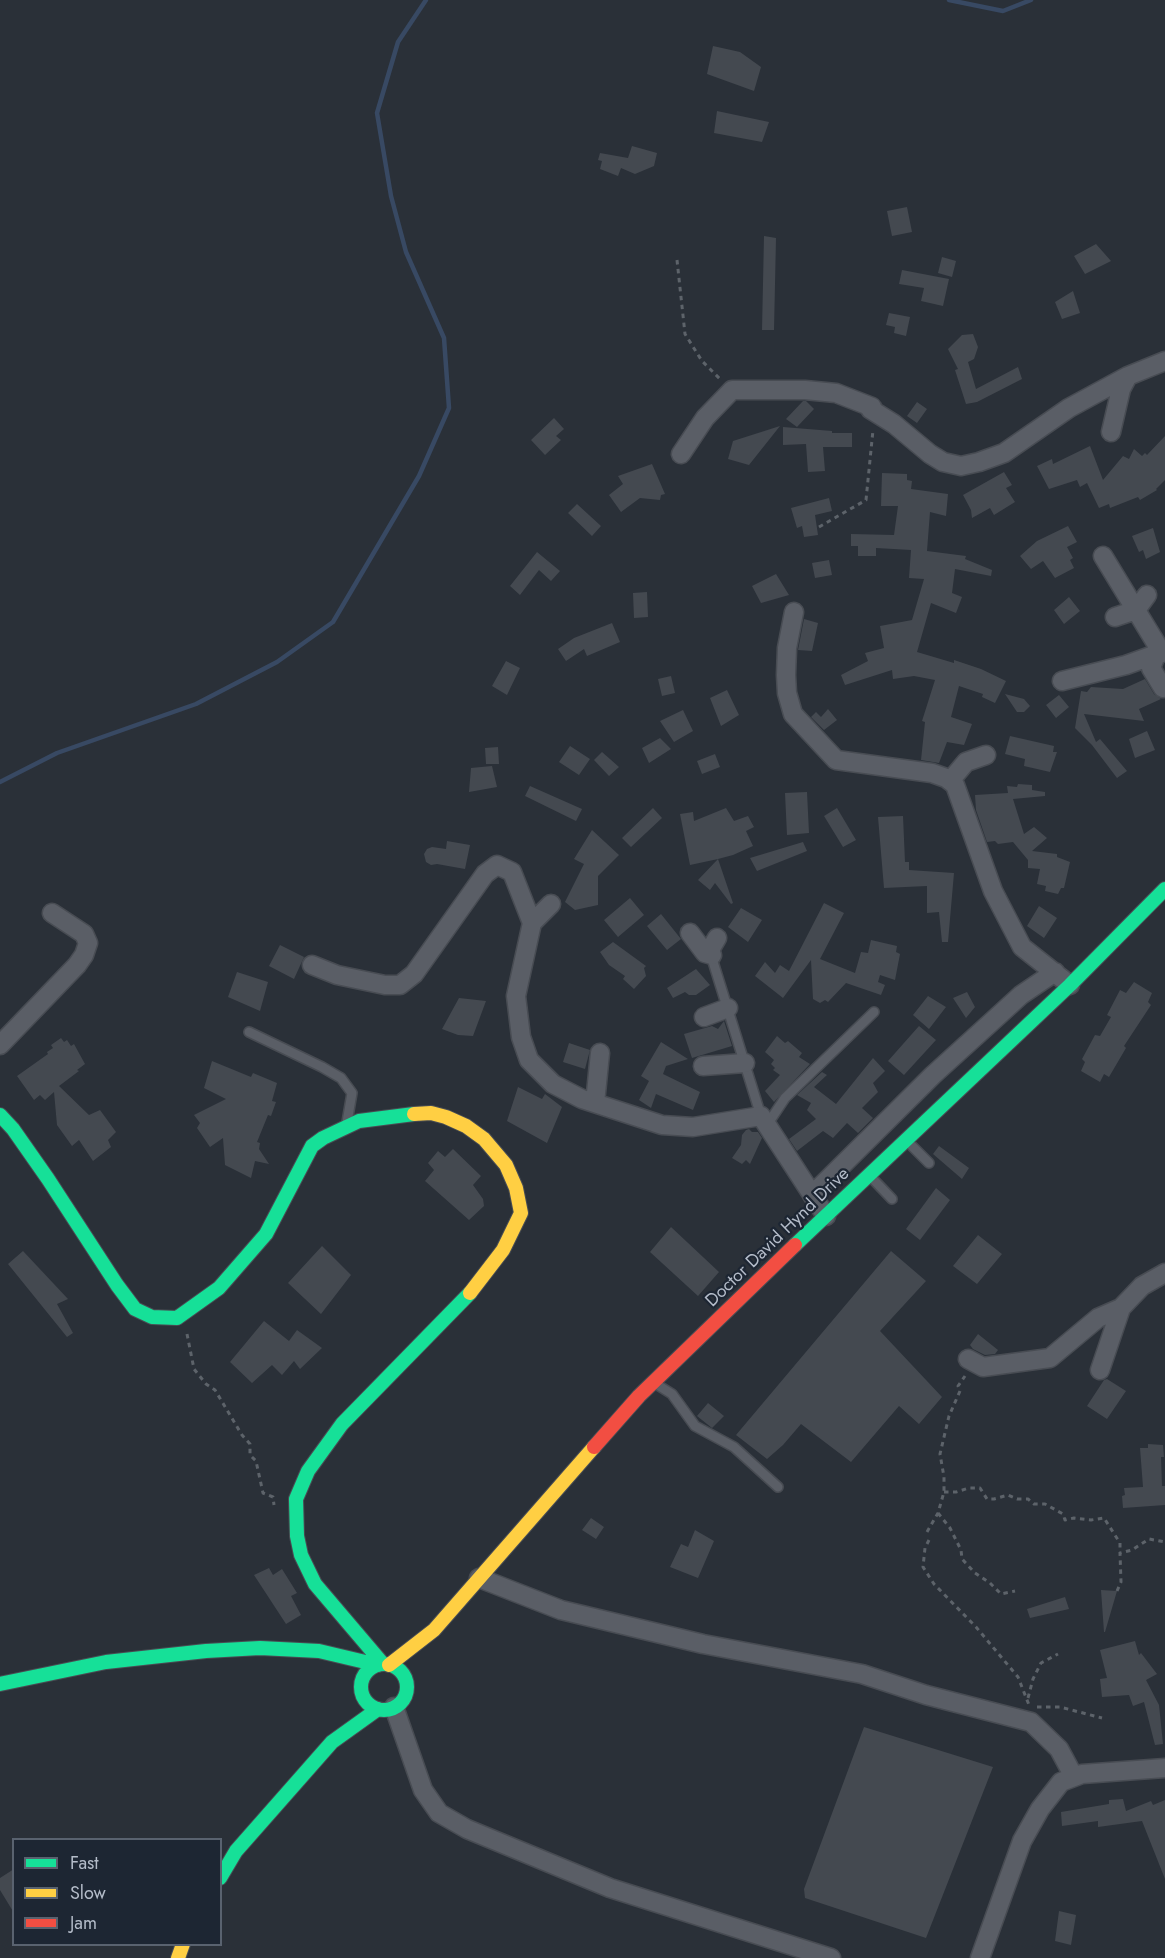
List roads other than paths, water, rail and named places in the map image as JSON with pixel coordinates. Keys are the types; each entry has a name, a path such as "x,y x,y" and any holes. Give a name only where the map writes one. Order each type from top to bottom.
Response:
{"street":[{"path":"681,454 705,418 732,390 805,390 836,393 872,407 870,409 910,436 930,454 943,462 961,466 1004,453 1069,408 1128,376 1165,361"},
{"path":"1111,432 1121,389 1128,376"},
{"path":"1103,556 1161,653"},
{"path":"1115,617 1136,610 1147,595"},
{"path":"794,612 787,648 787,693 793,714 836,760 932,773 956,785 985,859 993,891 1022,947 1070,985"},
{"path":"1062,681 1126,665 1161,653"},
{"path":"1161,653 1151,668 1163,688"},
{"path":"950,781 966,762 986,754"},
{"path":"312,965 337,975 385,985 400,985 414,974 485,874 497,865 512,872 532,923"},
{"name":"Doctor David Hynd Drive","path":"386,1708 405,1695 411,1669 434,1630 632,1405 869,1174 1164,893"},
{"path":"551,904 532,923 516,996 521,1037 529,1060 553,1084 596,1103 662,1125 693,1127 764,1120 826,1216"},
{"path":"0,1045 84,955 88,943 84,934 52,913"},
{"path":"690,933 705,953 709,953"},
{"path":"812,1195 1005,1009 1055,972"},
{"path":"704,1017 728,1008"},
{"path":"596,1103 600,1053"},
{"path":"703,1066 745,1063"},
{"path":"0,1115 13,1129 135,1309 152,1317 177,1318 219,1288 266,1234 312,1146 323,1138 359,1121 401,1114 431,1113 446,1117 466,1126 484,1139 506,1165 516,1188 521,1213 503,1250 466,1298 342,1424 308,1472 296,1499 297,1536 301,1556 315,1584 383,1664"},
{"path":"971,1361 983,1367 1050,1358 1098,1318 1121,1308 1142,1286 1165,1274"},
{"path":"1100,1370 1121,1308"},
{"path":"479,1578 561,1610 703,1644 862,1674 926,1695 1031,1722 1059,1749 1074,1777"},
{"name":"Doctor David Hynd Drive","path":"354,1689 364,1674 434,1630"},
{"path":"0,1684 106,1662 206,1651 260,1648 319,1651 383,1664 399,1670 411,1669"},
{"path":"319,1651 365,1700 386,1708 423,1790 439,1813 467,1829 610,1888 831,1958"},
{"path":"332,1742 354,1689"},
{"path":"222,1875 236,1851 332,1742 386,1708"},
{"path":"980,1958 1022,1841 1040,1809 1061,1782 1082,1774 1165,1768"}],"lane":[{"path":"709,953 764,1120 874,1012"},
{"path":"249,1032 341,1078 352,1093 346,1127"},
{"path":"906,1139 929,1163"},
{"path":"869,1174 892,1199"},
{"path":"654,1382 672,1394 695,1426 734,1447 778,1487"}],"waterway":[{"path":"0,782 57,753 196,704 277,662 333,622 419,476 449,408 444,338 406,252 391,196 377,113 398,42 426,0"},
{"path":"949,0 1003,11 1031,0"}]}
